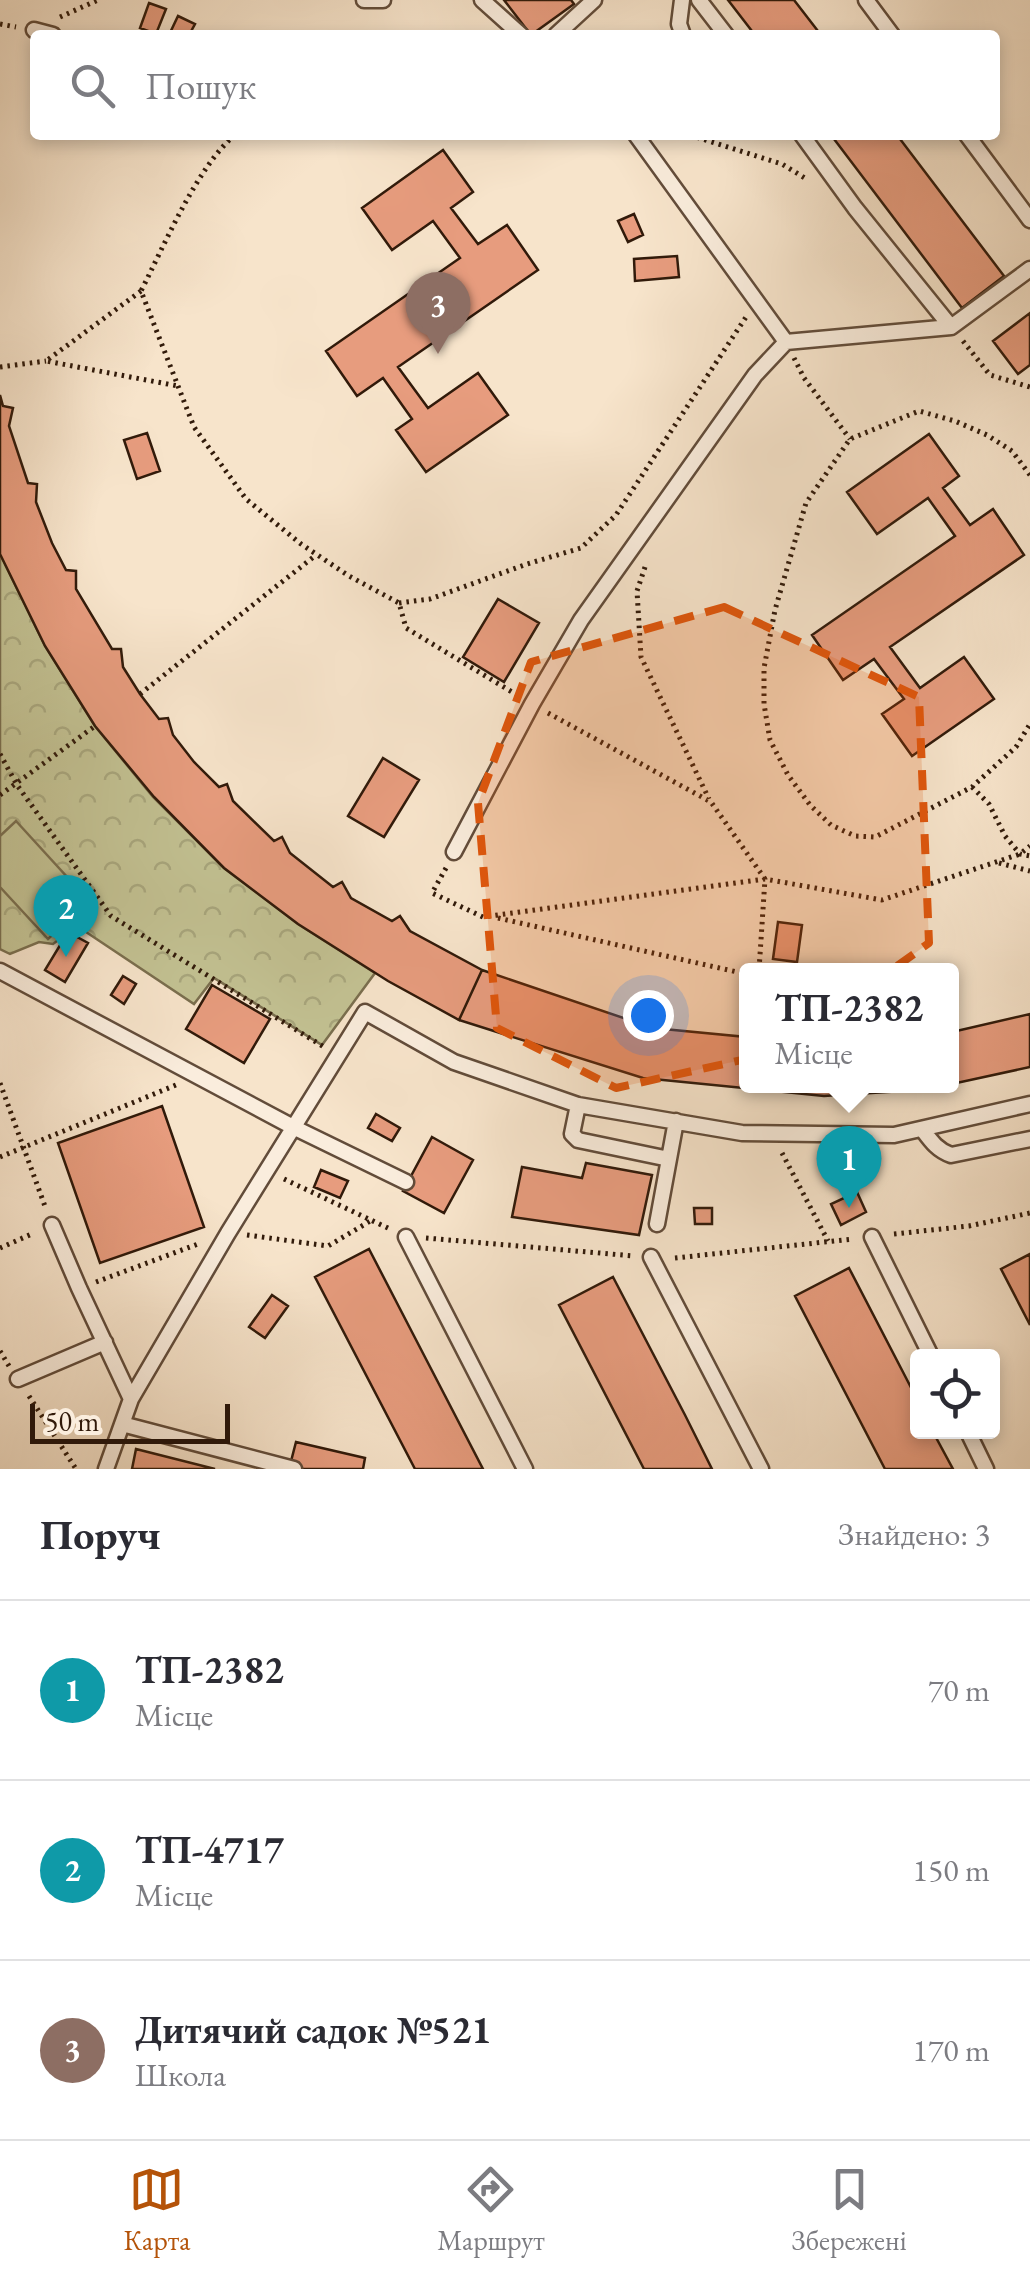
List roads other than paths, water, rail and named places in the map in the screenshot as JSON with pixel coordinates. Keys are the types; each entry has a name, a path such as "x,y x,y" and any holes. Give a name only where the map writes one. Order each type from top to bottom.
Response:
{"lane":[{"path":"364,0 383,0"},
{"path":"482,0 515,30"},
{"path":"561,30 594,0"},
{"path":"681,30 682,0"},
{"path":"700,0 722,30"},
{"path":"866,0 888,30"},
{"path":"34,30 52,28"},
{"path":"640,140 786,342"},
{"path":"806,140 854,208 951,326"},
{"path":"971,140 1030,220"},
{"path":"454,852 581,620 755,375 786,342 951,326 1030,268"},
{"path":"0,971 406,1182"},
{"path":"106,1469 132,1399 228,1233 364,1012 454,1062 578,1105 742,1133 894,1135 1030,1104"},
{"path":"578,1105 572,1134 578,1140 668,1159"},
{"path":"657,1224 676,1121"},
{"path":"922,1129 934,1145 951,1155 1030,1138"},
{"path":"52,1225 132,1399"},
{"path":"406,1236 525,1469"},
{"path":"872,1237 928,1349"},
{"path":"652,1258 761,1469"},
{"path":"18,1379 104,1342"},
{"path":"122,1424 294,1469"},
{"path":"971,1439 986,1469"}],"place":[{"name":"Дитячий садок №521","path":"438,354"},
{"name":"ТП-4717","path":"66,957"},
{"name":"ТП-2382","path":"849,1208"}]}
